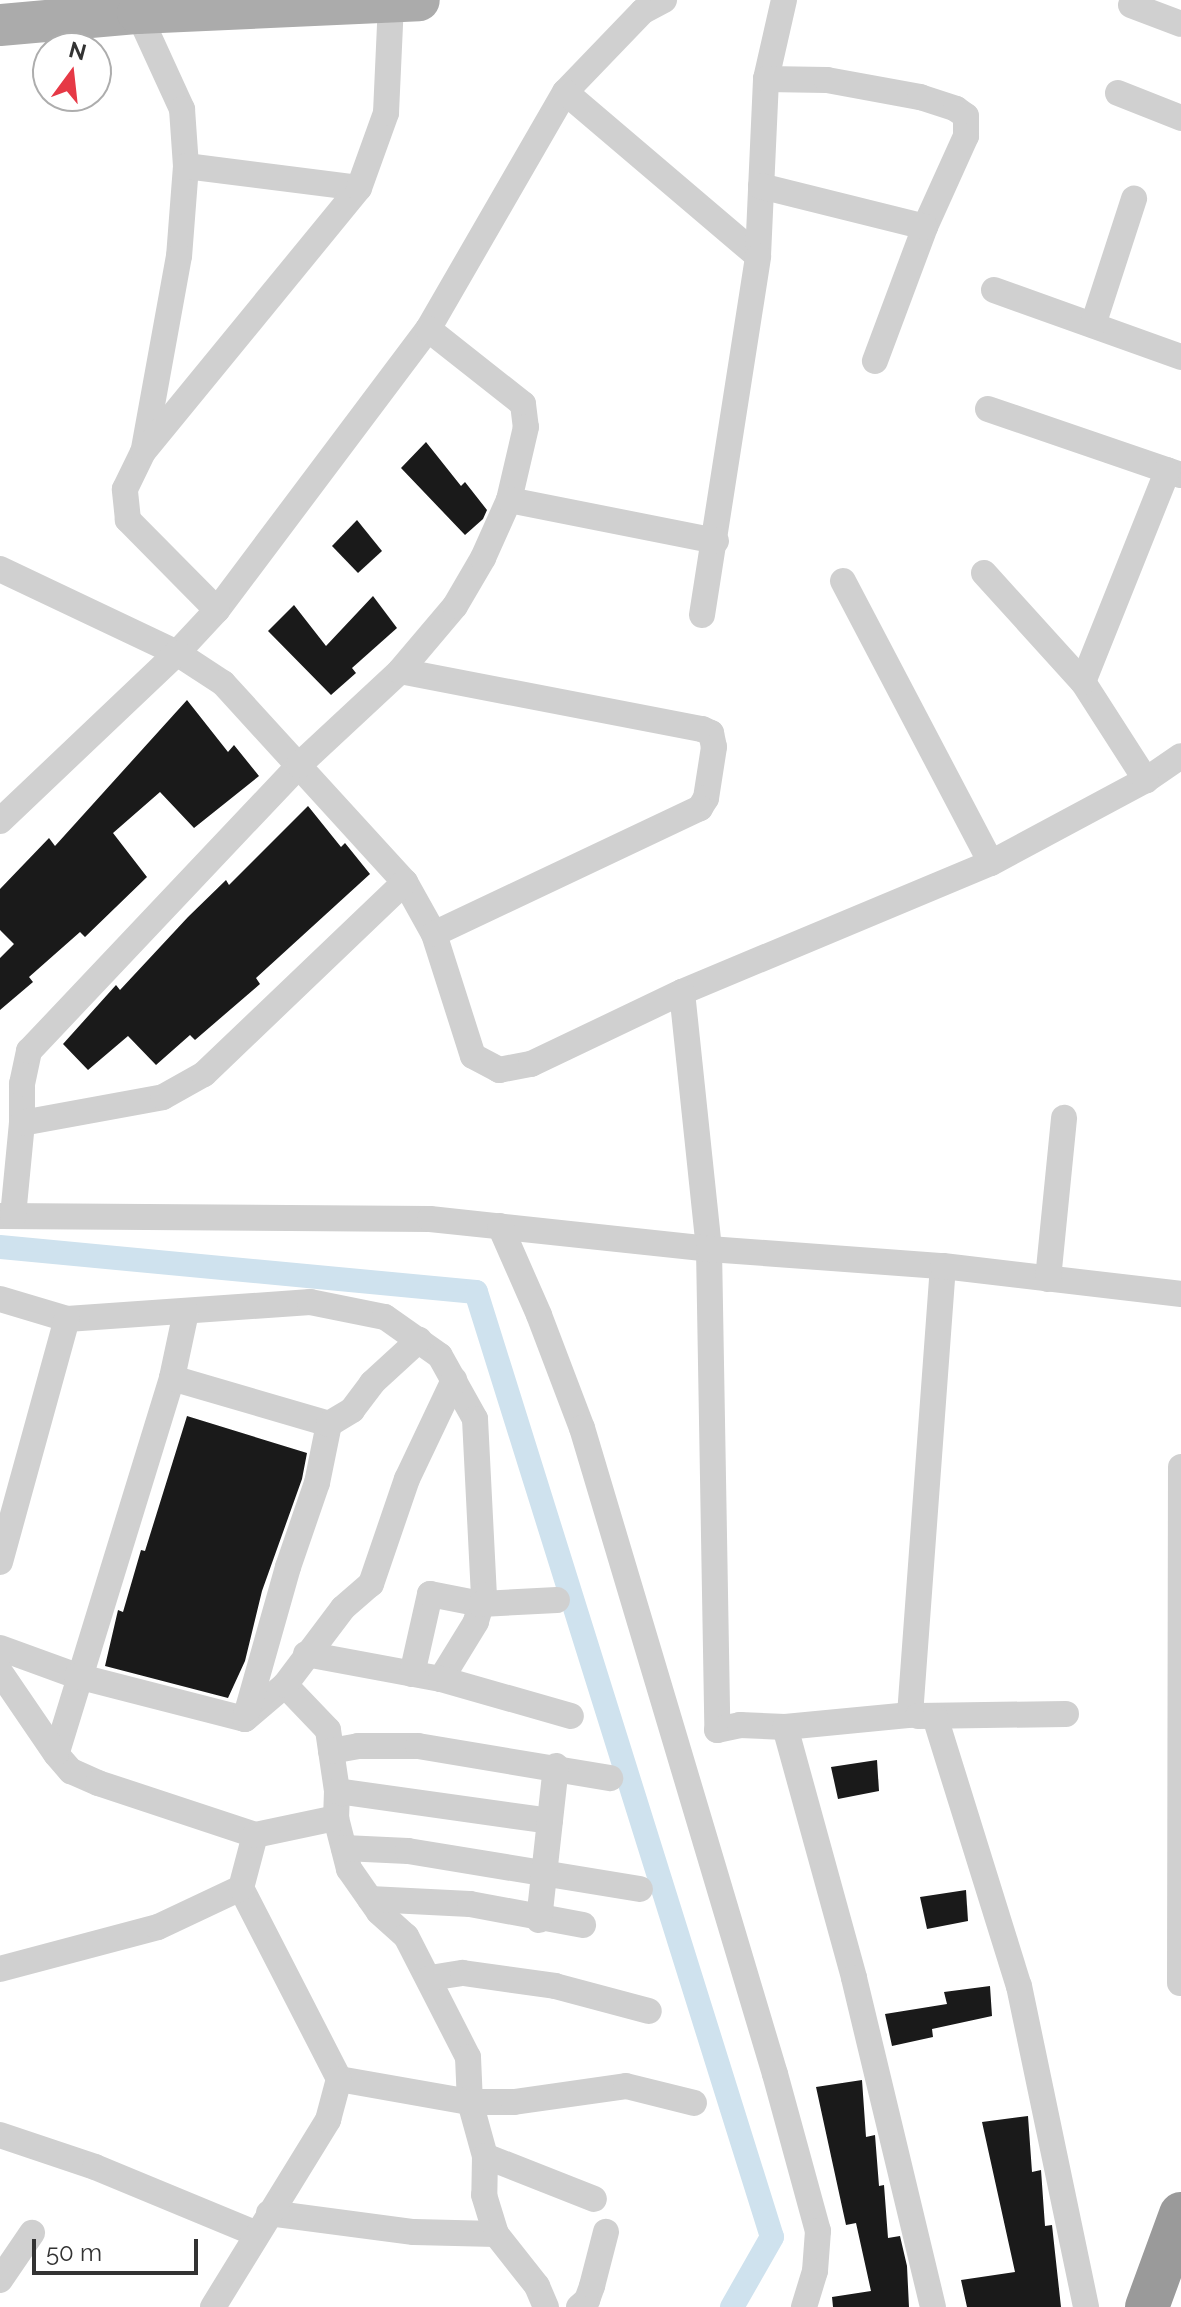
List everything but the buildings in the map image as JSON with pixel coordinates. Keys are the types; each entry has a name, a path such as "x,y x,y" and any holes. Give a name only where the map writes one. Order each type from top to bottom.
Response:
{"highway":[{"path":"1147,2307 1181,2214"}],"main road":[{"path":"0,25 138,13 405,1"}],"street":[{"path":"0,821 177,653 217,610 428,329 565,92 643,11 664,0"},
{"path":"702,615 716,541 758,256 766,79 784,0"},
{"path":"217,610 128,520 125,489 143,452 359,188 386,113 405,1"},
{"path":"1131,5 1181,24"},
{"path":"138,13 182,109 186,166 179,256 143,452"},
{"path":"766,79 827,80 920,97 956,109 966,116 966,136 925,227 875,361"},
{"path":"565,92 758,256"},
{"path":"1118,93 1181,118"},
{"path":"186,166 359,188"},
{"path":"761,186 925,227"},
{"path":"1093,325 1134,199"},
{"path":"994,290 1181,357"},
{"path":"428,329 523,404 526,427 509,500 483,558 455,606 400,671 299,765 29,1051 22,1084 22,1123 6,1216 430,1219 709,1249 943,1266 1181,1294"},
{"path":"988,409 1174,473 1083,682"},
{"path":"509,500 716,541"},
{"path":"0,569 177,653 223,683 405,882 434,934 473,1056 499,1070 531,1064 682,992 991,863 1146,780 1181,756"},
{"path":"984,573 1083,682 1146,780"},
{"path":"843,581 991,863"},
{"path":"400,671 702,729 711,733 714,747 706,798 700,808 434,934"},
{"path":"22,1123 153,1100 204,1074 405,882"},
{"path":"682,992 709,1249 717,1730"},
{"path":"1048,1279 1064,1118"},
{"path":"500,1226 539,1315 582,1428 775,2074 818,2231 815,2271 804,2307"},
{"path":"943,1266 923,1716 1019,1986 1086,2307"},
{"path":"0,1299 67,1319 310,1302 385,1317 440,1356 475,1419 484,1595 476,1622 441,1679"},
{"path":"56,1754 77,1676 172,1378 186,1312"},
{"path":"0,1562 67,1319"},
{"path":"245,1719 288,1567 317,1483 329,1424 352,1410 372,1383 419,1340"},
{"path":"172,1378 329,1424"},
{"path":"245,1719 285,1685 343,1608 371,1584 407,1479 454,1380"},
{"path":"1180,1983 1181,1467"},
{"path":"412,1674 430,1594 481,1604 557,1600"},
{"path":"0,1648 77,1676 245,1719"},
{"path":"306,1654 441,1679 571,1716"},
{"path":"0,1672 71,1771 98,1783 255,1835 336,1818"},
{"path":"285,1685 328,1730 337,1791 336,1818 349,1869 370,1899 406,1936 468,2057 470,2102 485,2156 484,2195 496,2234 537,2286 546,2307"},
{"path":"680,1758 717,1730 740,1725 785,1727 923,1716 1066,1714"},
{"path":"785,1727 854,1978 933,2307"},
{"path":"331,1751 358,1746 418,1746 556,1766 610,1778"},
{"path":"539,1920 556,1766"},
{"path":"337,1791 550,1821"},
{"path":"213,2307 328,2120 339,2079 241,1888 255,1835"},
{"path":"344,1848 408,1851 640,1889"},
{"path":"0,1969 158,1927 241,1888"},
{"path":"370,1899 470,1904 539,1920 583,1925"},
{"path":"430,1978 463,1973 555,1986 649,2011"},
{"path":"339,2079 470,2102 514,2102 626,2086 694,2103"},
{"path":"0,2135 263,2224 496,2234"},
{"path":"485,2156 594,2199"},
{"path":"579,2307 587,2300 606,2232"},
{"path":"0,2280 32,2233"}],"waterway":[{"path":"0,1247 476,1292 772,2237 732,2307"}]}
